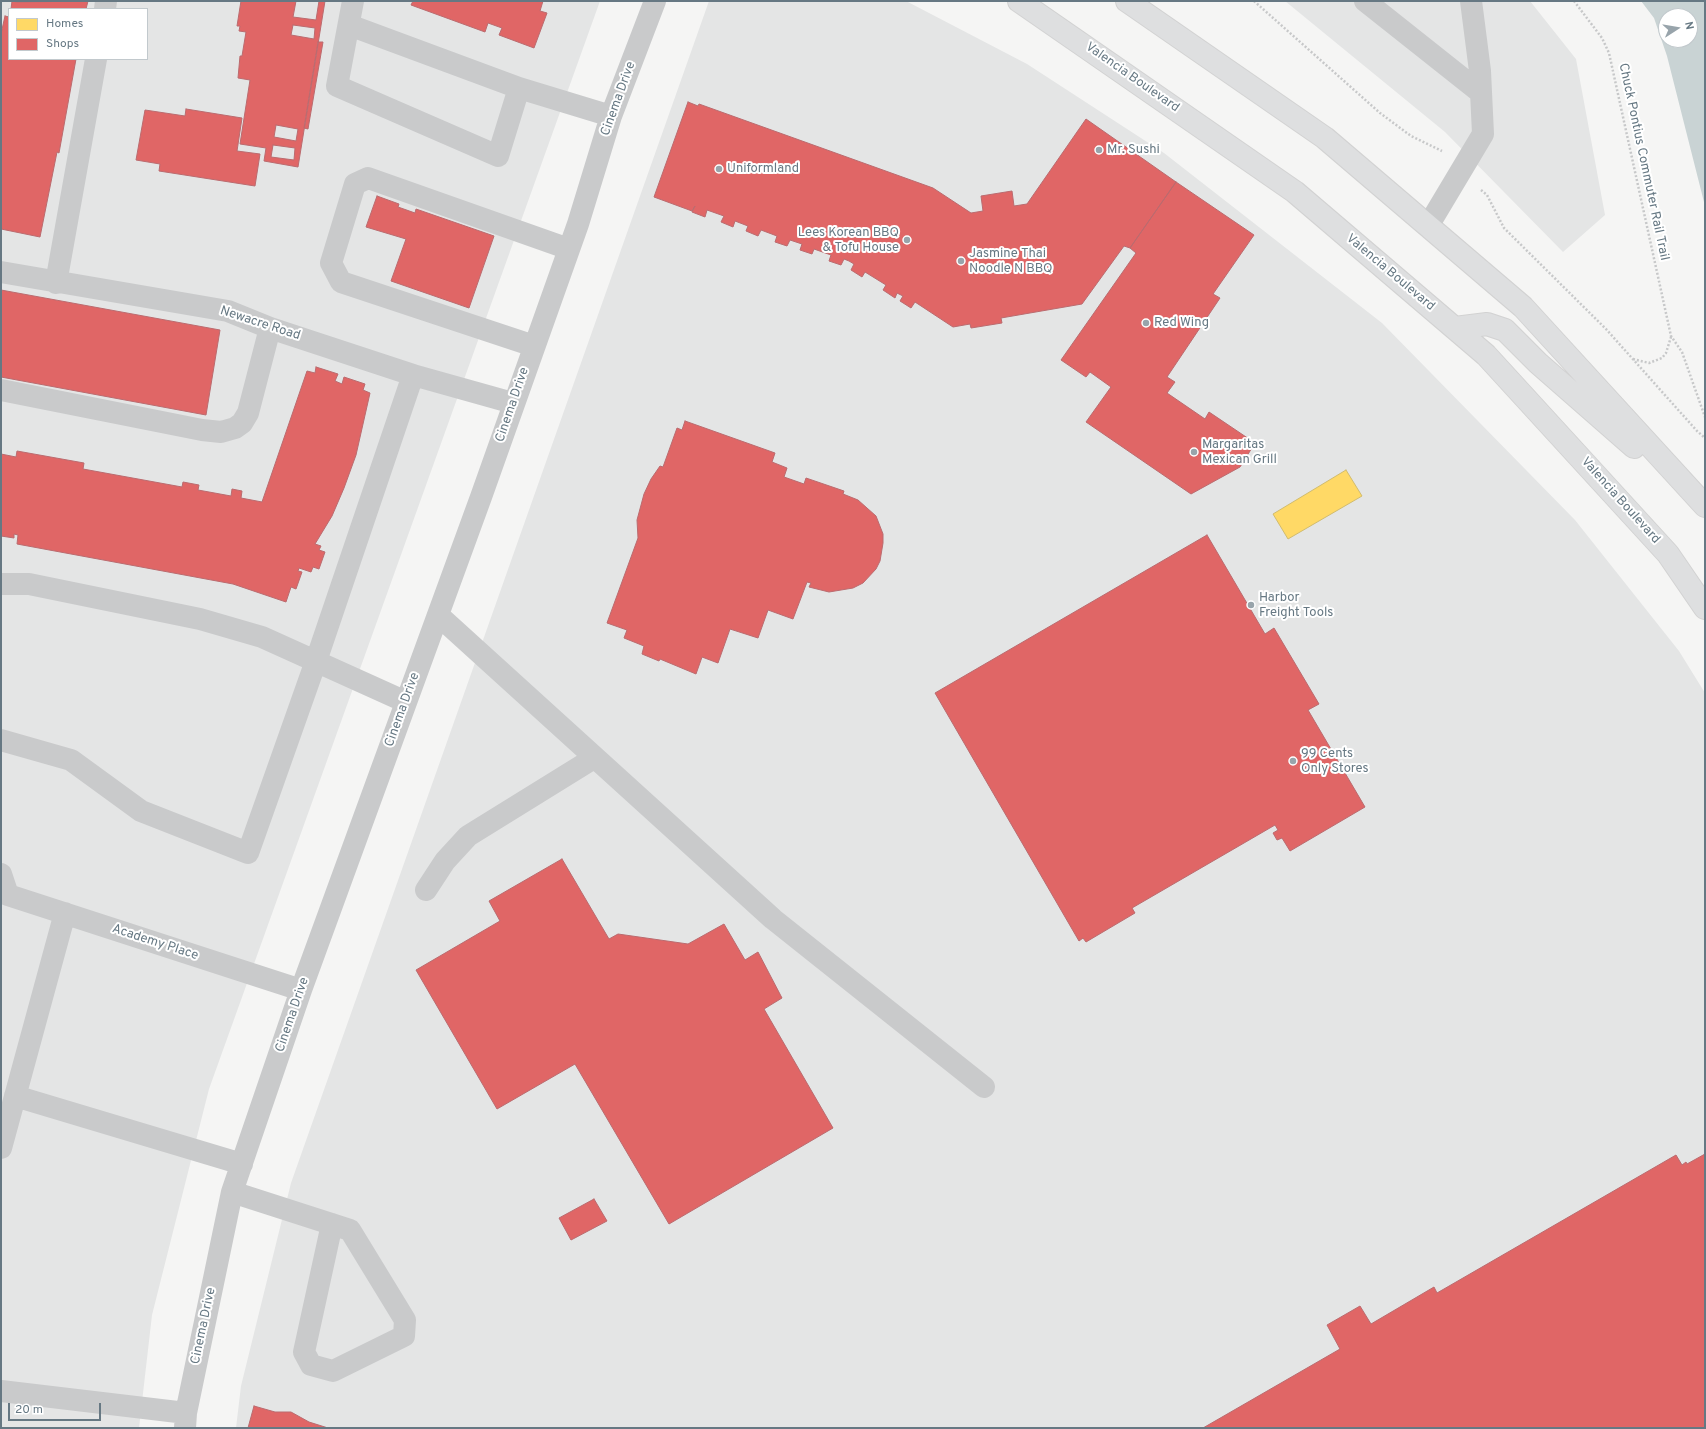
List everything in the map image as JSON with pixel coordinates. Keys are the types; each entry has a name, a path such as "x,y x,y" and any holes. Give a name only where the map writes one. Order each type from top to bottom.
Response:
{"main road":[{"name":"Valencia Boulevard","path":"1019,1 1295,192 1486,355 1668,554 1705,608"},
{"path":"1127,1 1325,138 1523,307 1705,507"},
{"path":"1455,328 1487,324 1505,330 1538,363 1705,507"}],"street":[{"path":"353,1 337,86 498,156 519,88"},
{"name":"Cinema Drive","path":"186,1420 232,1192 301,990 438,615 569,249 611,116 655,1"},
{"path":"1365,1 1481,93"},
{"path":"1428,226 1483,134 1480,71 1471,1"},
{"path":"349,25 519,88 611,116"},
{"path":"56,283 96,60"},
{"path":"534,346 341,282 330,263 355,184 368,178 569,249"},
{"name":"Newacre Road","path":"1,272 56,283 228,311 270,328 413,374 513,403"},
{"path":"1,390 202,430 221,432 238,425 248,413 270,328"},
{"path":"1,740 71,760 141,811 248,853 316,661 413,374"},
{"path":"1,584 29,584 200,619 262,637 406,702"},
{"path":"438,615 773,919 984,1087"},
{"path":"426,890 445,861 468,836 594,758"},
{"name":"Academy Place","path":"1,874 8,895 301,990"},
{"path":"1,1148 65,913"},
{"path":"15,1096 242,1164"},
{"path":"232,1192 332,1224 350,1230 405,1320 404,1336 333,1371 311,1365 304,1352 332,1224"},
{"path":"1,1391 186,1420"}],"path":[{"path":"1254,1 1380,113 1411,136 1441,150 1462,170 1487,196 1504,228 1606,330 1705,438"},
{"name":"Chuck Pontius Commuter Rail Trail","path":"1574,1 1602,38 1609,53 1671,336 1682,352 1705,417"},
{"path":"1632,359 1649,363 1662,358 1666,353 1671,336"}],"shaded area":[{"path":"1,1 600,1 209,1089 152,1315 139,1428 1,1428"},
{"path":"709,1 906,1 1027,64 1164,153 1382,323 1575,520 1679,651 1705,693 1705,1428 236,1428 241,1386 291,1183"},
{"path":"1285,1 1530,1 1576,59 1605,215 1563,252 1445,132"},
{"path":"1641,1 1705,1 1705,206 1664,48 1698,48 1698,8 1658,8 1658,30 1654,18"}],"building: Homes":[{"path":"1346,470 1362,496 1288,539 1273,514"}],"building: Shops":[{"path":"12,1 88,1 86,8 11,8"},
{"path":"241,1 296,1 293,17 316,20 319,1 325,1 298,167 264,161 266,148 240,144 250,80 238,78 240,56 242,56 246,32 239,31 240,26 237,26","holes":["293,25 315,28 314,39 291,35","276,125 298,129 296,141 274,137","273,145 295,148 294,160 271,157"]},
{"path":"413,1 543,1 540,11 547,13 534,48 499,35 502,28 488,23 485,32 411,5"},
{"path":"5,16 8,17 8,60 76,60 59,153 57,152 40,237 1,229 1,34"},
{"path":"318,42 323,42 308,129 304,128"},
{"path":"688,102 698,106 699,104 933,188 971,213 983,211 981,196 1012,191 1014,206 1027,204 1086,119 1176,182 1130,248 1124,246 1082,304 1001,318 1002,323 971,328 970,324 953,327 915,302 911,308 900,301 903,296 897,293 895,298 883,290 886,285 865,272 862,277 851,270 854,264 849,261 844,259 841,265 829,261 831,255 814,249 812,254 800,250 802,244 790,240 787,246 775,242 777,236 761,230 758,236 746,231 748,226 735,221 733,227 721,222 724,216 707,210 705,217 692,212 695,206 692,211 654,197"},
{"path":"186,109 242,118 237,151 260,154 255,186 159,171 160,164 136,160 145,110 185,116"},
{"path":"1176,182 1254,235 1213,294 1220,298 1167,377 1175,382 1167,393 1205,419 1209,412 1255,443 1240,467 1191,494 1086,422 1111,387 1090,372 1086,377 1061,360 1136,253 1130,248"},
{"path":"377,196 399,204 398,207 415,213 416,209 494,236 469,308 391,281 406,239 366,227"},
{"path":"1,290 220,330 206,415 1,377"},
{"path":"316,367 338,374 335,381 342,384 344,377 365,384 363,390 370,393 356,455 344,488 332,516 315,544 321,546 319,550 325,552 319,569 313,567 311,572 299,568 298,571 302,572 296,589 291,587 286,602 233,584 17,544 18,535 14,534 14,538 1,536 1,454 16,457 17,451 84,463 83,469 182,487 183,482 199,485 198,490 231,496 232,489 242,491 241,498 262,502 307,371 315,373"},
{"path":"685,421 775,453 772,462 787,468 784,477 804,484 806,478 844,491 843,494 858,500 876,516 883,534 880,561 876,569 863,583 853,588 829,592 809,587 811,583 807,582 793,619 768,610 758,638 730,629 718,663 702,657 696,674 660,659 659,661 642,654 644,646 624,638 627,630 607,623 638,538 637,520 644,494 651,479 660,466 663,467 677,428 682,430"},
{"path":"1207,535 1265,634 1274,628 1319,704 1308,710 1365,807 1290,851 1282,838 1277,840 1273,833 1278,830 1275,825 1132,908 1135,913 1086,942 1083,938 1079,941 935,693"},
{"path":"562,859 609,939 618,934 688,944 724,924 745,960 758,952 782,998 764,1009 833,1128 669,1224 575,1064 497,1109 416,970 500,921 489,901"},
{"path":"1705,1154 1705,1428 1203,1428 1340,1349 1327,1325 1360,1306 1371,1324 1434,1287 1437,1293 1676,1155 1682,1165 1686,1162 1687,1164"},
{"path":"594,1199 607,1221 571,1240 559,1218"},
{"path":"254,1406 275,1412 291,1412 309,1422 328,1428 248,1428"}],"place":[{"name":"Mr. Sushi","path":"1099,150"},
{"name":"Uniformland","path":"719,169"},
{"name":"Lees Korean BBQ & Tofu House","path":"907,240"},
{"name":"Jasmine Thai Noodle N BBQ","path":"961,261"},
{"name":"Red Wing","path":"1146,323"},
{"name":"Margaritas Mexican Grill","path":"1194,452"},
{"name":"Harbor Freight Tools","path":"1251,605"},
{"name":"99 Cents Only Stores","path":"1293,761"}]}
